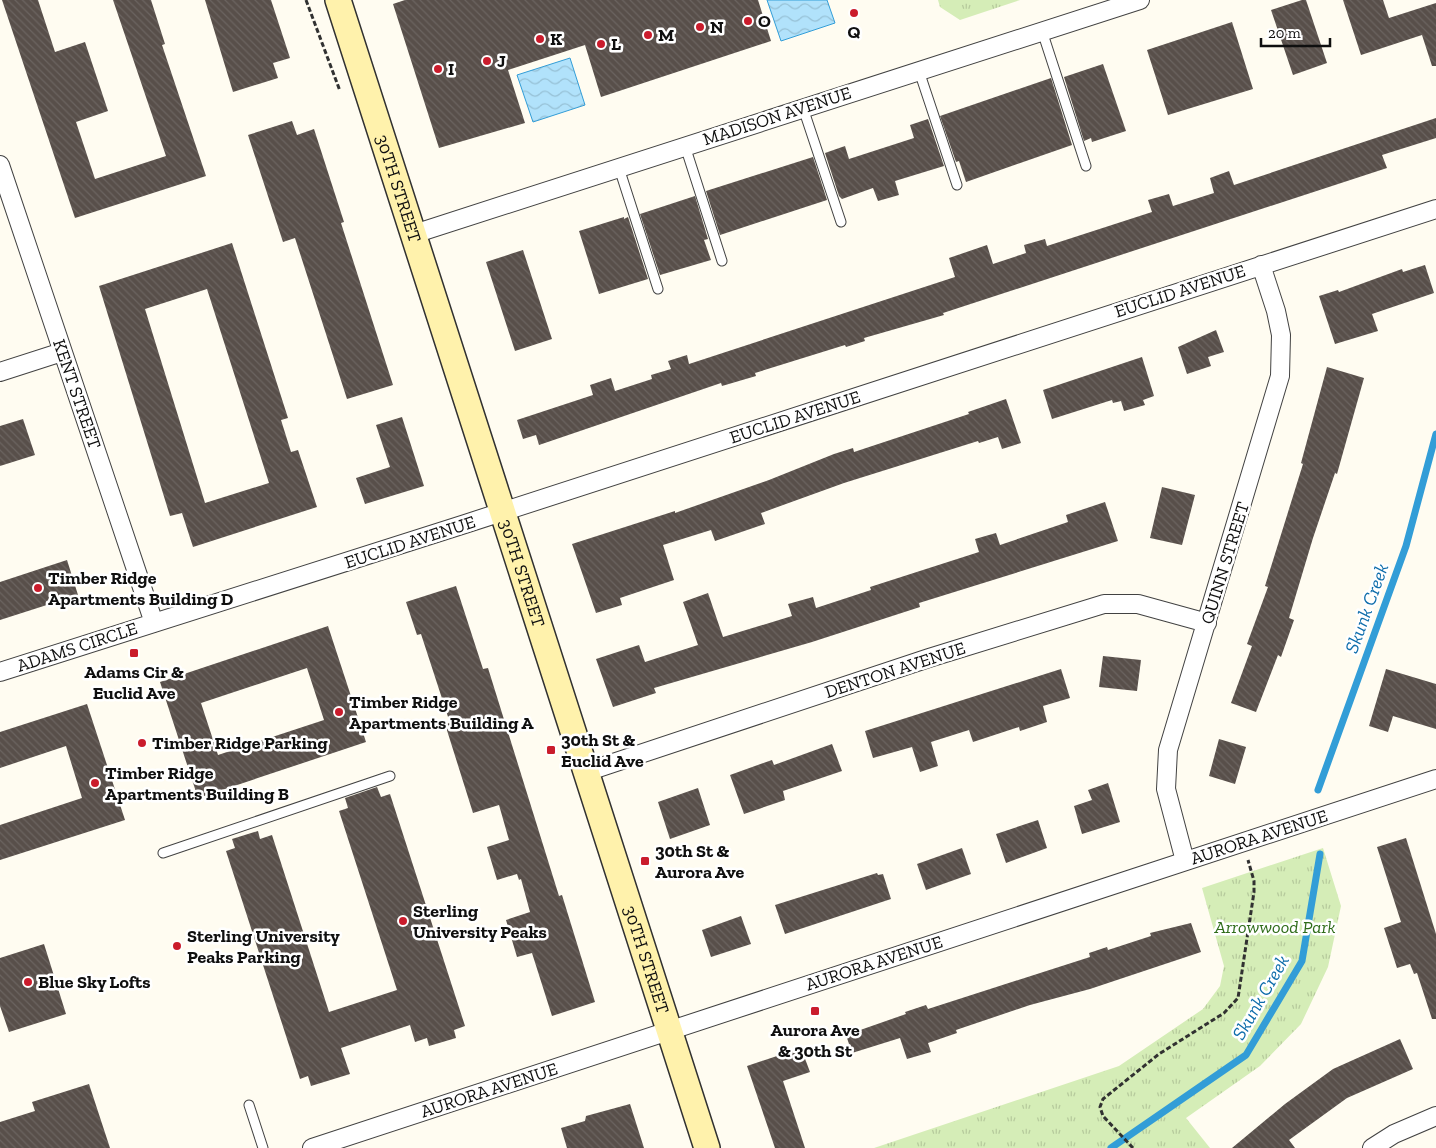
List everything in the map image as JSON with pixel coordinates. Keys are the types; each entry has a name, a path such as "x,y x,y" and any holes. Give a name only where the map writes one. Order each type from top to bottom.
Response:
{"main road":[{"name":"30TH STREET","path":"341,1 586,772 708,1148"}],"street":[{"name":"MADISON AVENUE","path":"414,234 1140,0"},
{"name":"KENT STREET","path":"0,165 154,623"},
{"name":"EUCLID AVENUE","path":"154,623 503,512 1436,209"},
{"name":"QUINN STREET","path":"1185,861 1166,789 1168,750 1280,376 1281,335 1276,311 1261,265"},
{"path":"0,372 62,352"},
{"name":"DENTON AVENUE","path":"586,772 930,658 1104,604 1138,604 1207,623"},
{"name":"ADAMS CIRCLE","path":"0,672 154,623"},
{"name":"AURORA AVENUE","path":"312,1148 1436,779"},
{"path":"1372,1148 1394,1134 1436,1116"}],"lane":[{"path":"1042,31 1086,166"},
{"path":"919,71 957,185"},
{"path":"803,108 841,222"},
{"path":"685,146 722,261"},
{"path":"619,168 658,289"},
{"path":"163,853 390,776"},
{"path":"249,1105 264,1148"}],"path":[{"path":"1132,1147 1110,1123 1100,1107 1103,1099 1159,1054 1224,1013 1238,998 1254,892 1254,881 1244,842"}],"green space":[{"path":"938,0 1020,0 960,20 940,7"},
{"name":"Arrowwood Park","path":"1323,848 1341,906 1328,967 1301,1024 1260,1066 1186,1118 1210,1148 874,1148 1119,1066 1203,1009 1220,986 1224,966 1202,888"}],"water":[{"path":"767,0 827,0 835,23 781,41"},
{"path":"570,58 585,105 533,122 517,75"}],"building":[{"path":"2,0 38,0 55,52 85,42 108,111 76,122 95,179 166,156 113,0 151,0 165,44 162,45 206,176 75,218"},
{"path":"205,0 271,0 290,58 273,63 278,78 233,92"},
{"path":"405,0 758,0 771,41 601,97 585,45 508,70 525,123 439,148 393,4"},
{"path":"1306,0 1327,63 1293,75 1271,10"},
{"path":"1343,0 1383,0 1389,18 1436,3 1436,66 1432,66 1422,35 1361,55"},
{"path":"1232,22 1253,89 1168,115 1147,50"},
{"path":"1103,64 1126,131 1092,142 1091,138 1084,141 1064,77"},
{"path":"1051,78 1072,145 966,182 959,161 956,162 940,116"},
{"path":"1436,118 1436,138 1382,155 1387,168 943,313 944,315 864,338 865,341 846,347 845,345 755,373 756,376 722,386 721,383 539,445 536,435 523,439 517,420 593,395 590,385 611,378 615,391 652,379 651,375 671,369 668,361 687,355 689,364 955,277 949,258 987,245 993,264 1026,253 1024,245 1045,239 1047,246 1152,212 1148,200 1169,194 1173,206 1214,193 1210,178 1229,171 1234,185"},
{"path":"928,119 944,166 895,181 899,195 878,201 873,188 842,199 839,196 825,153 845,146 849,159 914,138 910,125"},
{"path":"292,121 297,135 314,129 344,222 341,223 393,385 347,399 295,238 283,242 248,135"},
{"path":"813,157 827,200 720,235 706,191"},
{"path":"695,196 708,239 704,240 711,260 660,275 640,214"},
{"path":"624,217 624,219 628,217 648,279 599,294 579,231"},
{"path":"232,243 288,418 281,420 291,452 298,450 317,507 193,547 182,513 170,516 99,286","holes":["207,289 269,483 205,503 145,309"]},
{"path":"523,250 552,339 515,351 486,262"},
{"path":"1425,265 1434,293 1372,314 1378,331 1335,344 1319,296 1338,290 1339,292 1402,269 1403,272"},
{"path":"1216,330 1224,352 1208,357 1211,366 1187,374 1178,347"},
{"path":"1142,357 1154,396 1143,400 1145,405 1124,411 1121,401 1113,403 1112,400 1052,419 1043,390"},
{"path":"1327,367 1364,378 1337,474 1335,473 1313,538 1289,618 1294,620 1281,657 1278,655 1256,712 1231,703 1252,646 1247,644 1268,587 1265,586 1303,464 1301,463"},
{"path":"1006,399 1021,443 1002,449 998,437 979,443 978,441 844,483 761,513 765,524 715,541 711,530 663,545 674,580 620,598 622,605 596,613 572,544 675,511 675,513 769,480 834,454 853,448 854,452 969,414 968,412"},
{"path":"402,417 424,486 365,504 356,478 390,467 376,425"},
{"path":"23,419 35,455 0,466 0,426"},
{"path":"1162,487 1195,495 1182,545 1150,538"},
{"path":"1105,502 1118,541 919,603 920,607 812,642 654,688 656,693 613,707 596,659 639,645 645,662 698,645 683,602 708,593 723,637 792,616 788,604 813,597 816,608 871,590 870,587 979,552 975,539 996,533 1000,545 1068,522 1066,515"},
{"name":"Timber Ridge Apartments Building D","path":"67,560 78,595 0,620 0,582"},
{"path":"456,586 483,669 488,668 559,896 562,895 595,1002 552,1016 532,953 517,957 506,920 530,912 521,879 519,880 517,874 497,880 487,847 509,840 499,805 473,813 445,724 450,723 421,634 417,635 406,602"},
{"name":"Timber Ridge Apartments Building A","path":"328,626 366,742 198,798 160,682","holes":["307,668 324,720 218,755 201,703"]},
{"path":"1103,656 1141,660 1137,691 1099,687"},
{"path":"1061,669 1070,698 1043,706 1047,722 1020,731 1019,727 973,742 969,730 931,742 938,766 920,772 912,747 873,758 865,731"},
{"path":"1386,669 1436,684 1436,729 1393,716 1388,732 1369,726"},
{"name":"Timber Ridge Apartments Building B","path":"87,704 125,820 0,860 0,825 82,798 66,746 0,768 0,732"},
{"path":"1219,739 1246,747 1235,784 1209,776"},
{"path":"832,744 842,771 783,791 785,800 744,814 730,775 772,760 774,765"},
{"path":"1108,783 1120,822 1082,834 1074,806 1092,800 1088,790"},
{"name":"Sterling University Peaks","path":"377,787 381,797 390,794 465,1026 454,1030 456,1038 429,1046 427,1038 415,1042 410,1025 341,1048 350,1074 311,1086 308,1076 300,1079 226,851 235,848 232,839 258,831 260,839 272,835 329,1012 397,990 339,811 348,808 345,798"},
{"path":"698,788 710,825 670,839 658,802"},
{"path":"1038,820 1047,848 1006,863 996,834"},
{"path":"1406,838 1436,934 1436,1019 1432,1019 1417,973 1414,974 1410,964 1397,968 1384,928 1401,922 1377,847"},
{"path":"962,848 971,874 926,890 917,864"},
{"path":"877,873 878,875 883,874 891,899 785,934 775,905"},
{"path":"741,916 751,944 711,957 702,930"},
{"path":"1191,923 1201,952 1090,989 1030,1005 956,1030 957,1033 928,1043 931,1052 907,1059 900,1038 852,1053 846,1035 906,1014 905,1012 926,1005 928,1009 1090,957 1089,953 1107,947 1108,950 1151,936 1150,933"},
{"name":"Blue Sky Lofts","path":"44,944 66,1014 9,1032 0,1006 0,958"},
{"path":"1400,1039 1413,1069 1347,1098 1289,1140 1295,1148 1232,1148 1285,1104 1333,1069"},
{"path":"801,1048 810,1072 783,1081 805,1148 775,1148 747,1066"},
{"path":"89,1084 110,1148 0,1148 0,1122 35,1111 32,1102"},
{"path":"630,1104 644,1148 567,1148 561,1128 585,1121 586,1116"}],"waterway":[{"name":"Skunk Creek","path":"1318,790 1406,546 1436,434"},
{"name":"Skunk Creek","path":"1111,1148 1246,1055 1302,961 1320,854"}],"place":[{"name":"Q","path":"854,13"},
{"name":"O","path":"748,21"},
{"name":"N","path":"700,27"},
{"name":"M","path":"648,35"},
{"name":"K","path":"540,39"},
{"name":"L","path":"601,44"},
{"name":"J","path":"487,61"},
{"name":"I","path":"438,69"},
{"name":"Timber Ridge Apartments Building D","path":"38,588"},
{"name":"Adams Cir & Euclid Ave","path":"134,653"},
{"name":"Timber Ridge Apartments Building A","path":"339,712"},
{"name":"Timber Ridge Parking","path":"142,743"},
{"name":"30th St & Euclid Ave","path":"551,750"},
{"name":"Timber Ridge Apartments Building B","path":"95,783"},
{"name":"30th St & Aurora Ave","path":"645,861"},
{"name":"Sterling University Peaks","path":"403,921"},
{"name":"Sterling University Peaks Parking","path":"177,946"},
{"name":"Blue Sky Lofts","path":"28,982"},
{"name":"Aurora Ave & 30th St","path":"815,1011"}]}
